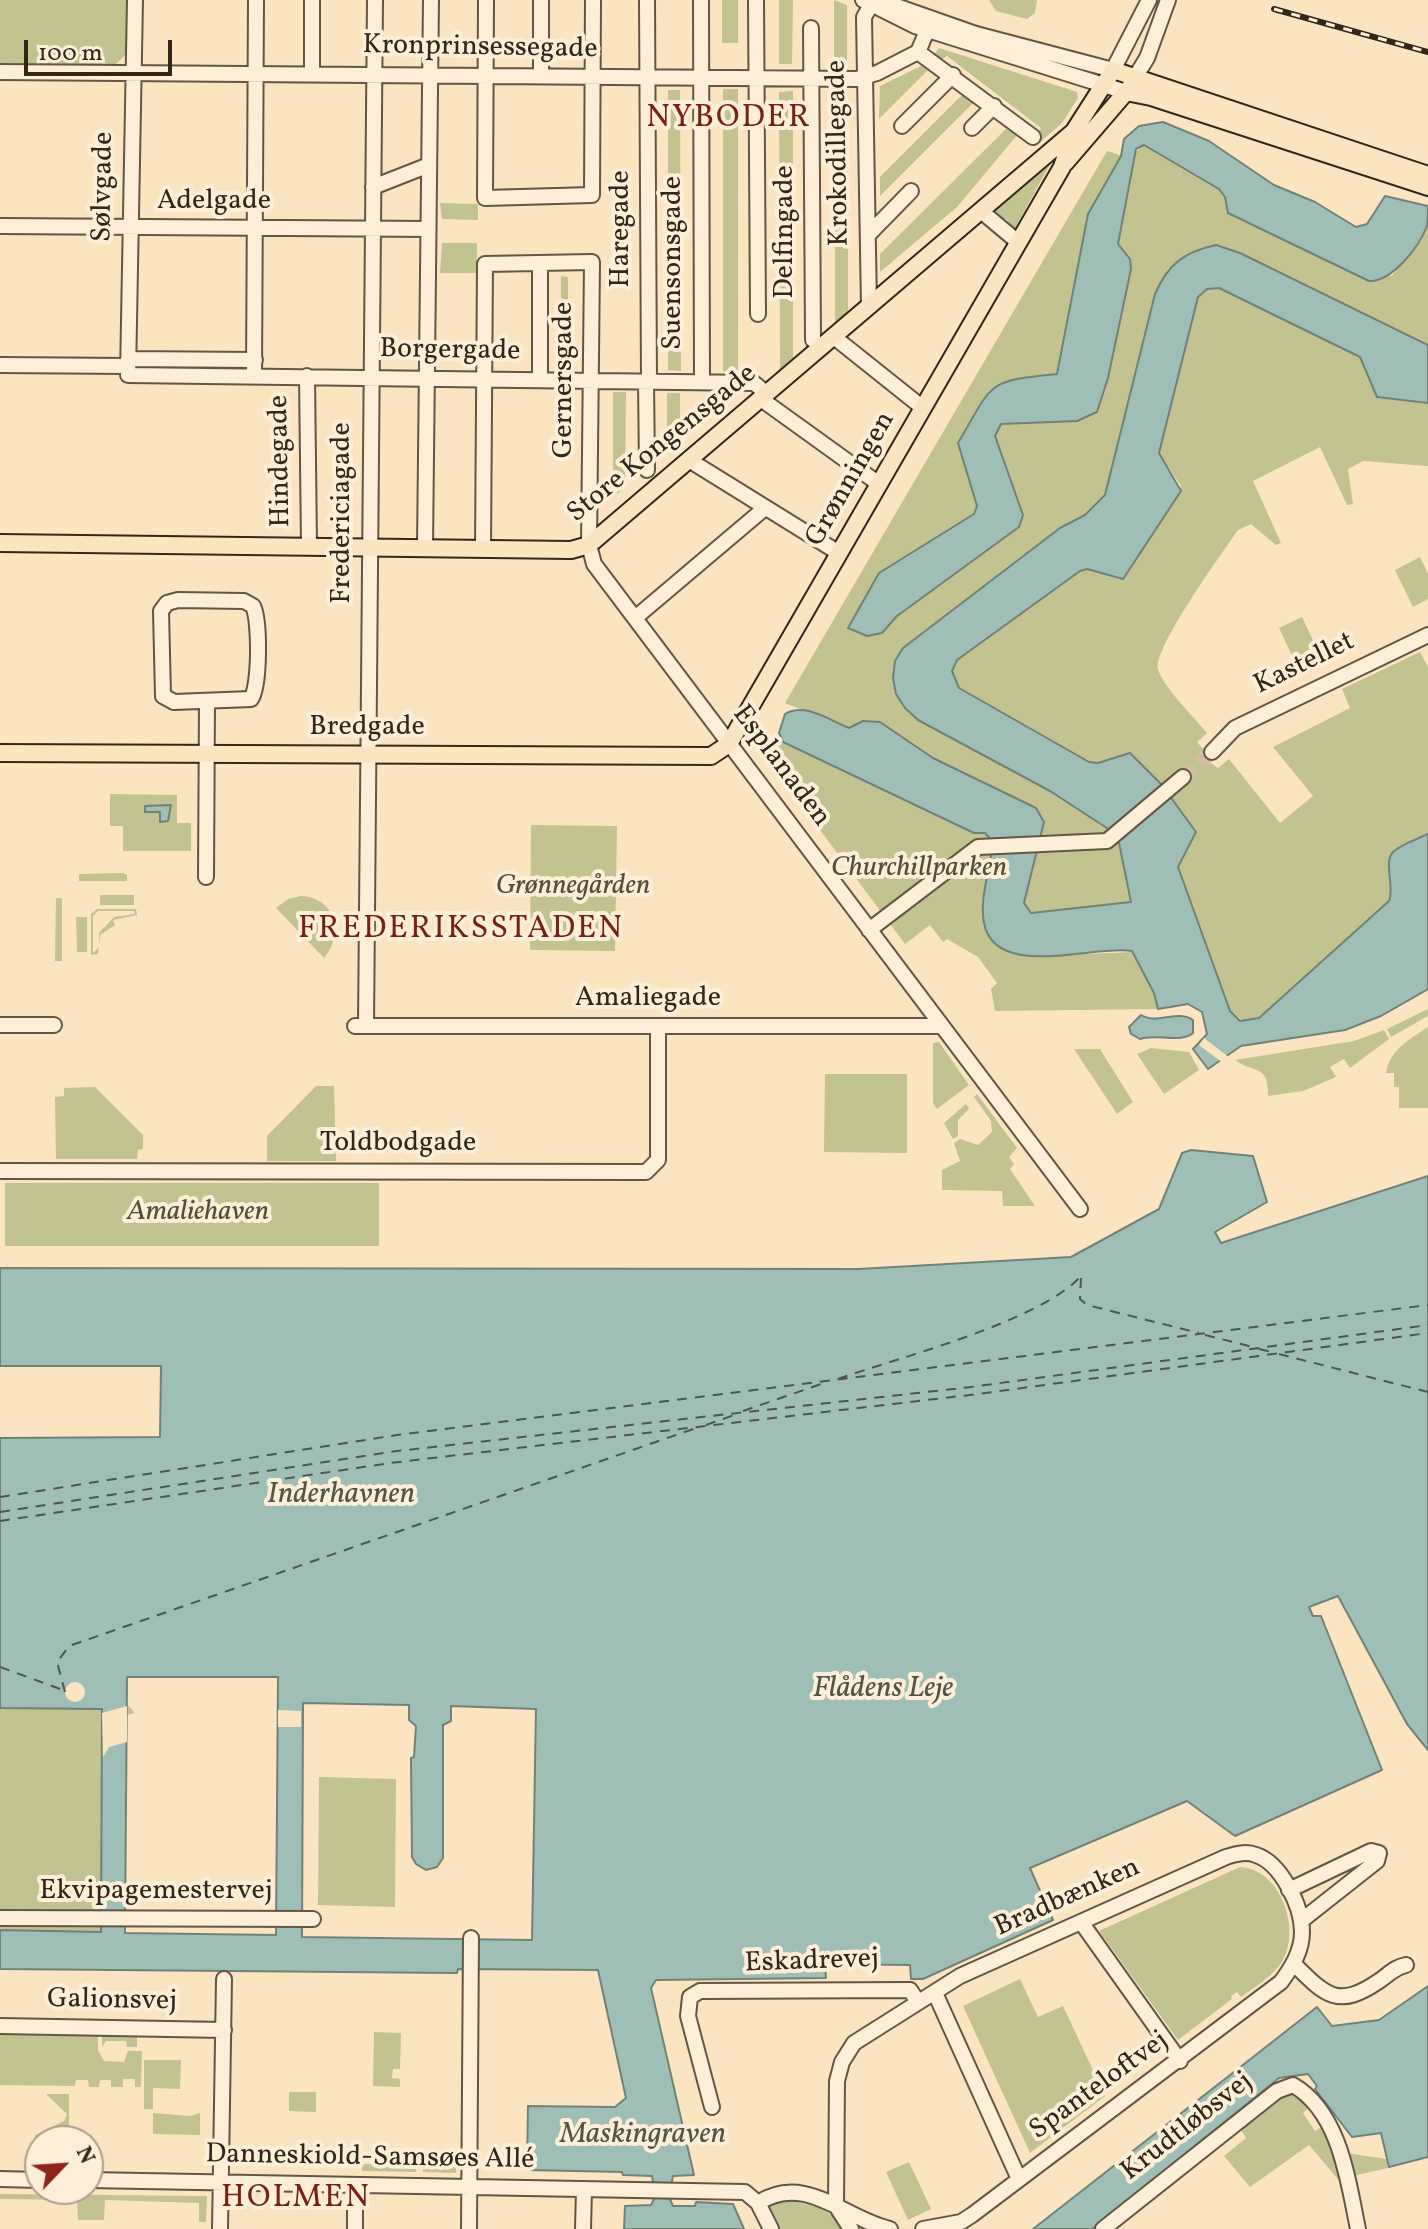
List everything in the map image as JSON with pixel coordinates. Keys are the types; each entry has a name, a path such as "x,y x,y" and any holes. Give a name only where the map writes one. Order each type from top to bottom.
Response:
{"main road":[{"path":"1113,70 1428,175"},
{"name":"Grønningen","path":"729,744 1062,167 1074,131 1113,70"},
{"path":"1126,92 1151,97 1428,187"},
{"name":"Grønningen","path":"1062,167 1126,92"},
{"name":"Store Kongensgade","path":"0,543 571,550 589,545 1074,131"},
{"name":"Bredgade","path":"0,753 711,756 729,744"}],"street":[{"name":"Sølvgade","path":"128,366 135,0"},
{"path":"254,376 256,0"},
{"path":"312,0 312,73"},
{"name":"Fredericiagade","path":"360,1026 368,755 375,0"},
{"path":"425,547 431,0"},
{"path":"486,0 485,198 592,195 593,0"},
{"path":"541,0 541,75"},
{"name":"Haregade","path":"647,0 647,470"},
{"name":"Suensonsgade","path":"701,0 702,382"},
{"path":"756,0 758,314"},
{"path":"930,25 1113,70 1149,0"},
{"path":"872,1 1103,87 1126,92 1137,77 1168,2"},
{"name":"Krokodillegade","path":"869,307 864,17 872,1"},
{"path":"930,25 918,52 1033,137"},
{"name":"Delfingade","path":"811,28 813,340"},
{"name":"Kronprinsessegade","path":"0,72 867,77 918,52"},
{"path":"902,126 953,75"},
{"path":"972,128 994,106"},
{"path":"373,187 429,165"},
{"path":"868,235 911,191"},
{"path":"981,211 1018,242"},
{"name":"Adelgade","path":"0,226 428,229"},
{"name":"Gernersgade","path":"540,263 592,262 589,545"},
{"path":"483,549 485,264 540,263 540,379"},
{"path":"834,337 923,408"},
{"name":"Borgergade","path":"0,365 128,366 255,360"},
{"name":"Borgergade","path":"128,366 254,376 754,383 764,397 879,484"},
{"name":"Hindegade","path":"307,376 309,545"},
{"path":"689,460 839,553"},
{"path":"635,618 765,508"},
{"name":"Esplanaden","path":"589,545 594,564 1080,1209"},
{"path":"178,600 248,602 256,613 253,697 241,702 207,702 174,702 163,696 161,611 167,603 178,600"},
{"name":"Kastellet","path":"1212,752 1235,728 1428,635"},
{"path":"206,877 207,702"},
{"path":"869,930 973,851 989,847 1107,841 1183,777"},
{"path":"0,1025 54,1025"},
{"name":"Amaliegade","path":"360,1026 942,1026"},
{"name":"Toldbodgade","path":"0,1171 646,1172 658,1160 658,1027"},
{"path":"1301,1921 1377,1861 1379,1853 1371,1851 1289,1890 1301,1921 1300,1946 1294,1964 1318,1988 1343,1998 1360,1994 1406,1965"},
{"name":"Bradbænken","path":"836,2206 837,2081 842,2062 854,2043 960,1976 1226,1857 1253,1853 1263,1858 1289,1890"},
{"name":"Ekvipagemestervej","path":"0,1918 310,1919"},
{"path":"1081,1922 1180,2061"},
{"path":"469,2229 471,1938"},
{"name":"Spanteloftvej","path":"923,2229 961,2222 1269,1993 1294,1964"},
{"path":"220,2229 224,1979"},
{"name":"Eskadrevej","path":"712,2107 688,2016 690,1997 700,1991 824,1991 894,1987 910,1990 918,2002"},
{"path":"935,1993 1019,2179"},
{"name":"Galionsvej","path":"0,2026 224,2030"},
{"name":"Krudtløbsvej","path":"1103,2229 1277,2091 1293,2085 1317,2109 1341,2145 1358,2229"},
{"path":"0,2179 24,2180"},
{"name":"Danneskiold-Samsøes Allé","path":"104,2180 745,2192 758,2203"},
{"path":"355,2185 355,2229"},
{"path":"583,2229 584,2189"},
{"path":"771,2229 758,2203 771,2195 789,2191 817,2196 890,2229"},
{"path":"836,2206 851,2229"}],"green space":[{"path":"0,0 128,0 127,53 115,65 0,63"},
{"path":"722,0 738,0 738,43 722,43"},
{"path":"779,0 793,0 792,64 779,64"},
{"path":"834,0 847,5 847,63 834,63"},
{"path":"989,0 1037,0 1035,13 1027,19 996,11"},
{"path":"939,48 1077,92 1078,98 1062,123 1038,144 1033,139 1041,128 947,56 941,60 934,55"},
{"path":"925,64 930,68 879,119 880,86"},
{"path":"723,89 738,89 738,371 723,371"},
{"path":"668,90 680,90 681,371 668,370"},
{"path":"793,91 793,359 780,370 779,92"},
{"path":"835,91 848,91 848,312 835,323"},
{"path":"964,93 975,101 880,196 880,177"},
{"path":"1008,127 1018,134 957,207 880,272 880,254"},
{"path":"1144,145 1219,189 1225,197 1228,213 1298,245 1392,276 1428,225 1428,345 1240,253 1216,245 1155,294 1105,495 1085,515 1060,528 903,648 895,661 1050,791 1110,830 1119,843 1131,902 1031,914 1024,903 1044,822 933,758 880,722 863,721 849,728 785,703 1107,151 1122,156 1088,214 1057,374 1012,379 958,443 977,506 974,514 879,573 849,627 882,633 897,616 1023,515 994,436 1001,424 1077,421 1097,411 1108,377 1131,269 1130,259 1118,244 1132,155"},
{"path":"1053,159 1015,228 1010,229 1008,220 994,216 993,210"},
{"path":"440,203 478,204 478,220 442,219"},
{"path":"442,243 477,243 477,273 440,273"},
{"path":"561,276 568,277 568,369 561,369"},
{"path":"1219,288 1360,357 1377,397 1428,403 1428,466 1363,461 1348,469 1353,504 1347,505 1320,447 1253,481 1281,543 1276,545 1251,524 1238,530 1190,600 1159,658 1158,669 1166,684 1207,733 1197,742 1205,751 1201,756 1218,768 1229,759 1280,823 1313,796 1273,747 1350,708 1342,689 1420,652 1428,667 1428,834 1400,846 1390,855 1389,901 1259,1018 1246,1022 1230,1012 1178,867 1196,832 1161,784 1130,753 1098,763 1089,762 959,688 952,671 957,660 1080,571 1087,569 1123,579 1181,486 1159,453 1198,297 1207,289"},
{"path":"613,392 626,392 625,487 613,498"},
{"path":"667,393 680,393 680,444 667,454"},
{"path":"1420,557 1428,574 1428,599 1413,607 1395,570"},
{"path":"1302,617 1319,653 1296,664 1279,628"},
{"name":"Churchillparken","path":"766,735 974,833 985,833 993,842 983,904 1088,954 1132,952 1154,993 1158,1009 995,1011 991,989 997,983 978,957 947,939 943,942 930,925 905,944 761,751"},
{"path":"110,794 177,795 177,823 191,823 191,851 123,851 123,826 110,826"},
{"name":"Grønnegården","path":"531,825 617,826 615,951 530,950"},
{"path":"79,874 127,875 127,881 79,881"},
{"path":"100,895 134,895 134,905 100,905"},
{"path":"301,896 322,903 333,918 334,938 324,958 276,908 288,899"},
{"path":"56,898 62,898 62,961 55,961"},
{"path":"97,909 136,909 137,915 113,920 115,925 100,935 99,944 99,933 114,917 135,914 134,911 98,911 93,916 93,953 99,947 98,954 91,955 91,914"},
{"path":"76,917 87,917 87,952 77,952"},
{"path":"1428,1009 1428,1016 1391,1037 1387,1029"},
{"path":"1428,1027 1428,1108 1399,1108 1399,1087 1394,1087 1394,1073 1386,1073 1388,1065 1402,1046"},
{"path":"1384,1030 1389,1039 1350,1068 1344,1059 1330,1067 1336,1077 1303,1091 1268,1096 1263,1074 1235,1060 1354,1041"},
{"path":"939,1042 969,1085 937,1109 933,1103 933,1043"},
{"path":"1151,1048 1189,1052 1199,1070 1164,1094 1137,1054"},
{"path":"1074,1049 1100,1049 1133,1102 1117,1114"},
{"path":"825,1074 907,1074 907,1153 824,1152"},
{"path":"316,1086 334,1086 336,1161 267,1161 267,1136"},
{"path":"95,1087 143,1135 143,1149 138,1150 137,1159 56,1159 55,1097 64,1096 64,1088"},
{"path":"977,1094 1017,1148 1009,1157 1014,1164 1010,1169 1035,1206 1003,1206 1002,1191 942,1190 942,1170 960,1161 954,1143 960,1139 978,1145 992,1132 991,1121 974,1097"},
{"path":"966,1104 969,1109 958,1120 958,1136 953,1139 944,1123"},
{"name":"Amaliehaven","path":"5,1183 379,1183 379,1246 5,1246"},
{"path":"129,1706 135,1713 102,1720 101,1933 0,1930 0,1708 102,1708 102,1713"},
{"path":"319,1777 396,1779 395,1907 318,1905"},
{"path":"1240,1867 1254,1870 1276,1889 1288,1917 1288,1947 1283,1960 1270,1976 1241,1997 1237,1992 1231,1996 1232,1999 1178,2040 1099,1931"},
{"path":"1020,1979 1038,2017 1063,2006 1105,2096 1030,2153 963,2006"},
{"path":"0,2030 98,2031 98,2050 104,2061 124,2062 128,2051 142,2051 141,2087 135,2087 135,2079 123,2079 123,2087 111,2087 111,2080 100,2080 99,2087 89,2087 88,2080 76,2080 75,2086 0,2085"},
{"path":"102,2031 137,2032 137,2047 127,2047 126,2041 106,2041 102,2047"},
{"path":"374,2032 401,2033 400,2069 393,2069 392,2078 400,2079 400,2087 373,2086"},
{"path":"144,2060 181,2060 180,2089 153,2088 153,2109 144,2109"},
{"path":"289,2092 316,2092 316,2112 289,2111"},
{"path":"1292,2092 1310,2107 1303,2113 1315,2131 1323,2126 1337,2147 1342,2184 1309,2145 1250,2187 1224,2156 1246,2138 1239,2127 1282,2094"},
{"path":"46,2094 69,2094 69,2125 56,2125 64,2121 67,2114"},
{"path":"153,2113 190,2116 200,2113 200,2135 153,2134"},
{"path":"1347,2153 1386,2159 1388,2168 1352,2176"},
{"path":"909,2162 931,2209 908,2220 886,2172"},
{"path":"362,2164 416,2165 416,2172 362,2171"},
{"path":"423,2165 456,2165 456,2173 423,2172"},
{"path":"0,2194 24,2194 24,2199 0,2199"},
{"path":"104,2195 207,2196 206,2222 199,2222 199,2203 105,2200 104,2220 78,2220 77,2205 104,2205"},
{"path":"787,2198 820,2208 846,2229 780,2229 767,2203"}],"water":[{"path":"1163,122 1209,141 1274,185 1315,202 1356,227 1367,224 1385,196 1428,206 1427,226 1404,262 1387,276 1369,281 1228,213 1225,197 1219,189 1144,145 1136,149 1118,244 1130,259 1131,269 1108,378 1097,412 1077,421 1001,424 995,436 1023,515 1019,527 897,616 882,633 867,636 848,628 879,573 974,514 977,506 958,443 994,388 1016,379 1057,374 1088,214 1121,156 1124,139 1139,126"},
{"path":"1216,245 1240,253 1428,345 1428,403 1377,397 1360,357 1219,288 1207,289 1198,297 1159,453 1181,491 1123,579 1087,569 1080,571 957,660 952,671 959,688 1089,762 1098,763 1130,753 1161,784 1196,832 1178,867 1230,1011 1240,1021 1259,1018 1389,901 1390,856 1400,847 1428,834 1428,989 1381,1016 1345,1030 1241,1046 1208,1069 1193,1049 1207,1034 1202,1012 1188,1004 1158,1009 1154,993 1132,951 1026,956 1007,951 992,941 983,913 993,842 985,833 974,833 783,742 779,733 785,714 801,710 849,728 863,721 880,722 933,758 1036,808 1044,822 1024,903 1031,913 1131,902 1119,843 1110,830 1050,791 918,720 896,694 893,678 895,661 903,648 1060,528 1085,515 1105,495 1155,294 1178,261 1195,251"},
{"path":"171,805 168,821 160,822 160,812 145,812 145,806"},
{"path":"1141,1015 1147,1018 1187,1017 1193,1020 1193,1033 1181,1038 1140,1039 1131,1034 1129,1027"},
{"path":"1191,1150 1253,1156 1267,1202 1215,1232 1221,1243 1428,1176 1428,1750 1407,1724 1338,1596 1309,1607 1313,1616 1321,1616 1382,1770 1235,1836 1187,1801 1030,1868 1053,1920 923,1979 911,1979 910,1965 825,1964 826,1978 656,1980 651,1988 694,2175 673,2176 669,2197 673,2206 695,2206 696,2202 733,2204 744,2229 624,2229 625,2206 651,2205 655,2197 652,2176 623,2175 622,2172 527,2170 528,2106 615,2107 626,2098 598,1970 458,1969 457,1973 0,1969 0,1930 101,1932 102,1709 0,1708 0,1438 160,1437 161,1366 0,1366 0,1268 859,1269 1071,1257 1159,1209 1182,1153","holes":["127,1677 278,1677 276,1935 125,1933","303,1703 409,1705 409,1720 416,1726 414,1757 411,1758 412,1857 416,1864 426,1870 437,1867 443,1858 443,1725 451,1721 451,1706 536,1709 532,1940 302,1937"]},
{"path":"1428,1986 1428,2157 1389,2167 1381,2133 1352,2137 1315,2089 1317,2086 1308,2074 1279,2078 1092,2229 1033,2229 1317,2007 1332,2026 1379,2020"}],"pier":[{"path":"1204,1038 1230,1058 1223,1063 1199,1045"},
{"path":"75,1682 82,1685 85,1692 82,1699 75,1702 68,1699 65,1692 68,1685"},
{"path":"127,1706 127,1742 109,1747 103,1757 102,1713"},
{"path":"278,1710 301,1711 301,1727 278,1727"}],"ferry route":[{"path":"838,1379 1002,1323 1061,1293 1081,1276"},
{"path":"1081,1278 1080,1299 1087,1305 1199,1333"},
{"path":"0,1497 397,1435 1428,1305"},
{"path":"0,1512 397,1451 971,1387 1428,1325"},
{"path":"0,1521 390,1463 978,1394 1428,1333"},
{"path":"1205,1335 1253,1347"},
{"path":"1259,1349 1272,1352"},
{"path":"1279,1354 1428,1392"},
{"path":"743,1411 824,1383"},
{"path":"706,1425 734,1415"},
{"path":"65,1692 57,1662 69,1646 696,1428"},
{"path":"0,1667 63,1690"}],"tunnel":[{"path":"1183,777 1212,752"}],"railway":[{"path":"1274,9 1428,52"}],"district":[{"name":"NYBODER","path":"729,120"},
{"name":"FREDERIKSSTADEN","path":"461,931"},
{"name":"HOLMEN","path":"296,2200"}],"water label":[{"name":"Inderhavnen","path":"341,1496"},
{"name":"Flådens Leje","path":"883,1690"},
{"name":"Maskingraven","path":"643,2136"}]}
